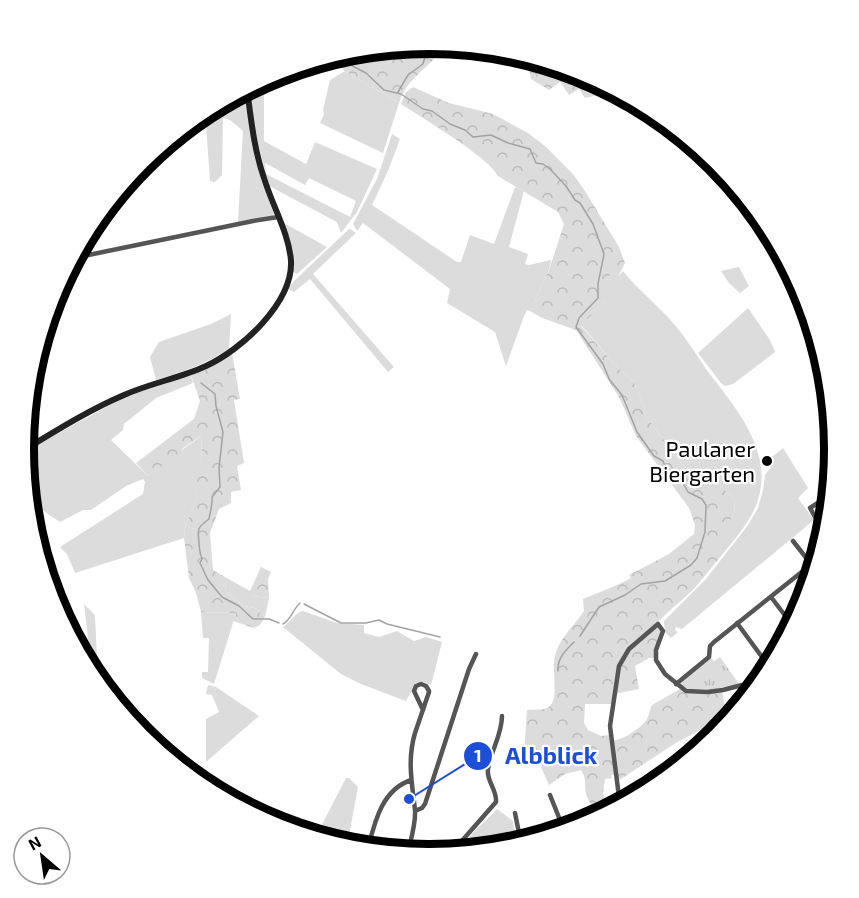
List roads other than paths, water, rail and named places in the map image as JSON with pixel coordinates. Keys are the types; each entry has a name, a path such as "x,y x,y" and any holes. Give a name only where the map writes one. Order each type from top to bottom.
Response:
{"main road":[{"path":"34,444 126,394 210,364 247,338 278,303 288,281 291,268 290,252 258,158 249,98"}],"street":[{"path":"84,256 278,217"},
{"path":"818,522 810,508 821,501"},
{"path":"793,541 808,561"},
{"path":"676,684 709,657 711,645 804,570"},
{"path":"771,597 787,618"},
{"path":"737,623 764,659"},
{"path":"619,795 610,729 619,666 629,649 658,624 663,631 657,646 656,659 661,670 676,684 689,692 710,692 748,682"},
{"path":"415,811 423,808 426,801 476,654"},
{"path":"410,843 415,811 410,751 423,710 429,691 421,684 416,686 414,691 423,710"},
{"path":"460,843 493,807 497,798 487,772 502,716"},
{"path":"370,840 376,819 389,794 399,785 411,780"},
{"path":"550,795 561,821"},
{"path":"515,813 518,834"}],"waterway":[{"path":"398,92 408,75 423,64 428,54"},
{"path":"347,63 366,73 384,90 401,94 423,109 432,111 450,124 465,130 473,137 491,135 530,149 536,163 543,164 550,169 566,186 593,224 604,254 598,284 598,298 579,318 576,327 603,364 609,379 622,395 637,432 654,456 663,461 665,467 683,483 688,492 702,499 706,505 705,532 697,558 691,565 665,581 641,584 625,595 599,607 580,636"},
{"path":"201,383 215,394 223,432 219,468 220,487 212,497 209,519 198,532 202,559 200,563 208,580 222,597 239,606 253,619 269,619 279,623"},
{"path":"283,624 300,603"},
{"path":"304,604 341,623 366,623 379,620 440,637"},
{"path":"558,671 561,658 574,642"}],"place":[{"name":"Paulaner Biergarten","path":"767,461"},
{"name":"Albblick","path":"409,799"}]}
